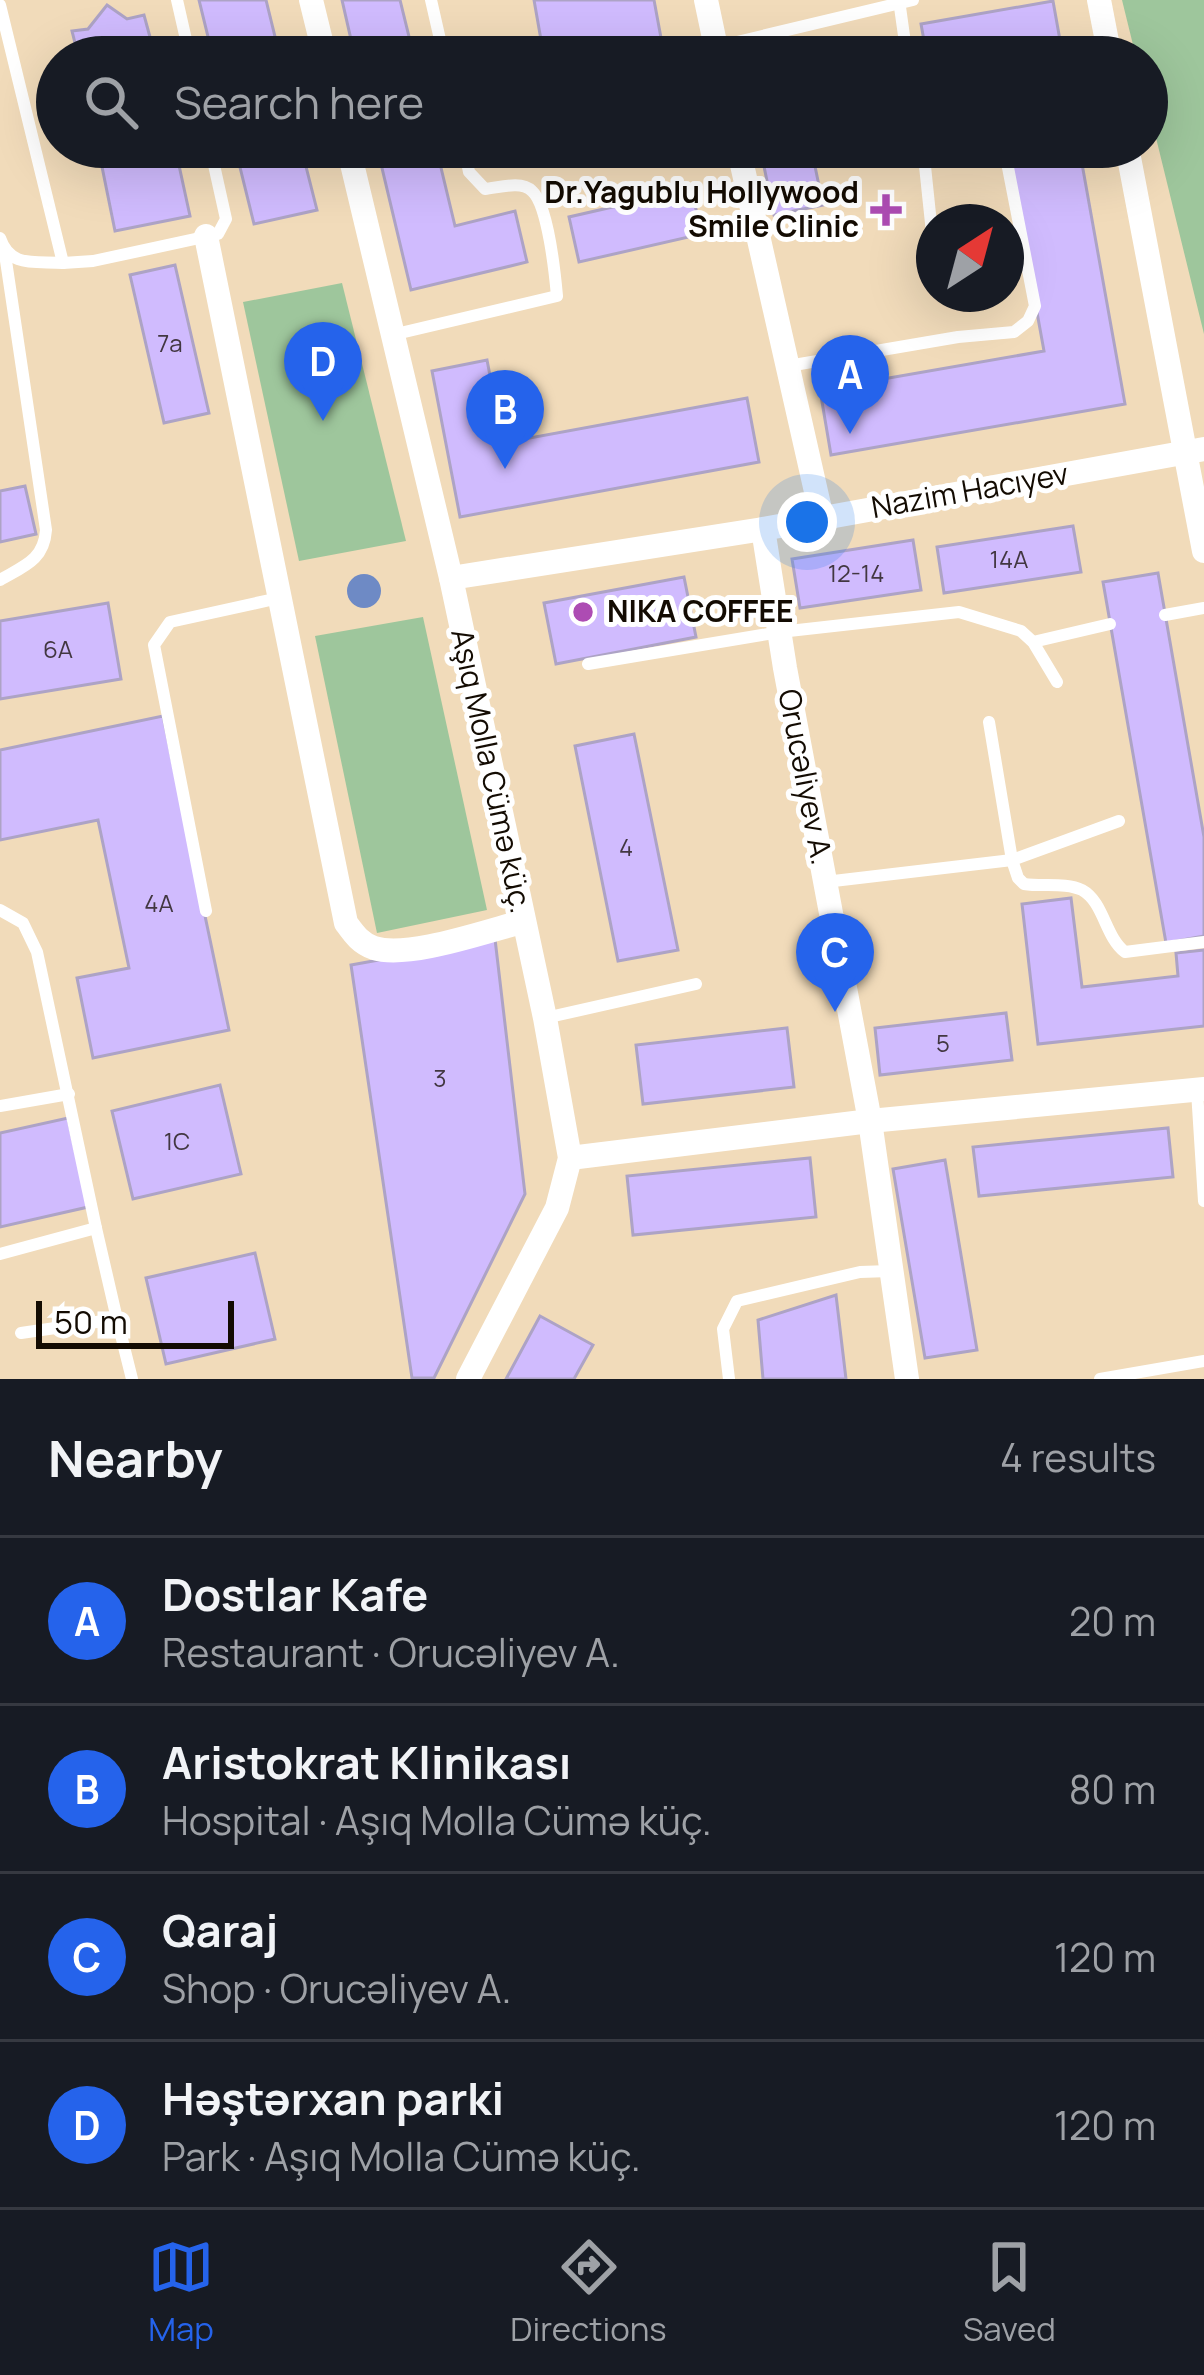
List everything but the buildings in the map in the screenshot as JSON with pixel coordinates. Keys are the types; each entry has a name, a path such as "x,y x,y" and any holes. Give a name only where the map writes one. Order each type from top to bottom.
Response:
{"street":[{"path":"311,0 320,36"},
{"path":"706,0 714,36"},
{"path":"1099,0 1106,36"},
{"name":"Aşıq Molla Cümə küç.","path":"353,168 452,578 570,1158 557,1208 468,1379"},
{"path":"743,168 822,518"},
{"path":"1130,168 1173,398 1196,451 1204,551"},
{"path":"206,236 346,923 360,941 378,950 406,949 522,922"},
{"name":"Nazim Hacıyev","path":"452,578 763,529 1196,451"},
{"name":"Orucəliyev A.","path":"763,529 870,1121 907,1379"},
{"path":"570,1158 870,1121 1201,1089"}],"lane":[{"path":"177,0 185,36"},
{"path":"431,0 439,36"},
{"path":"776,36 904,1 906,36"},
{"path":"0,5 36,155"},
{"path":"39,168 62,263"},
{"path":"5,254 13,259 62,263 93,261 218,234 226,219 215,168"},
{"path":"395,334 557,296 539,202 532,190 520,185 484,189 469,168"},
{"path":"925,168 929,204"},
{"path":"786,367 1014,332 1028,321 1035,306 1008,168"},
{"path":"0,238 46,530 36,560 0,580"},
{"path":"206,911 154,645 170,622 279,598"},
{"path":"1165,615 1204,608"},
{"path":"588,664 780,632 959,612 1021,631 1057,682"},
{"path":"1033,642 1110,624"},
{"path":"989,722 1018,878 1024,884 1087,893 1115,945 1125,952 1204,942"},
{"path":"826,882 1012,860 1119,821"},
{"path":"0,910 23,923 37,952 132,1379"},
{"path":"545,1018 696,985"},
{"path":"1201,1089 1204,1201"},
{"path":"0,1106 69,1094"},
{"path":"0,1254 96,1228"},
{"path":"729,1379 724,1329 737,1300 860,1272 890,1270"},
{"path":"21,1333 117,1318"},
{"path":"1100,1379 1204,1361"}],"green space":[{"path":"1122,0 1204,0 1204,334 1163,168 1168,168 1168,36 1131,36"},
{"path":"342,283 406,541 299,561 243,302"},
{"path":"423,617 487,910 377,933 315,636"}],"water":[{"path":"364,574 376,579 381,591 376,603 364,608 352,603 347,591 352,579"}],"place":[{"name":"Dr.Yagublu Hollywood Smile Clinic","path":"886,210"},
{"name":"Həştərxan parki","path":"323,421"},
{"name":"Dostlar Kafe","path":"850,434"},
{"name":"Aristokrat Klinikası","path":"505,469"},
{"name":"NIKA COFFEE","path":"583,612"},
{"name":"Qaraj","path":"835,1012"}]}
